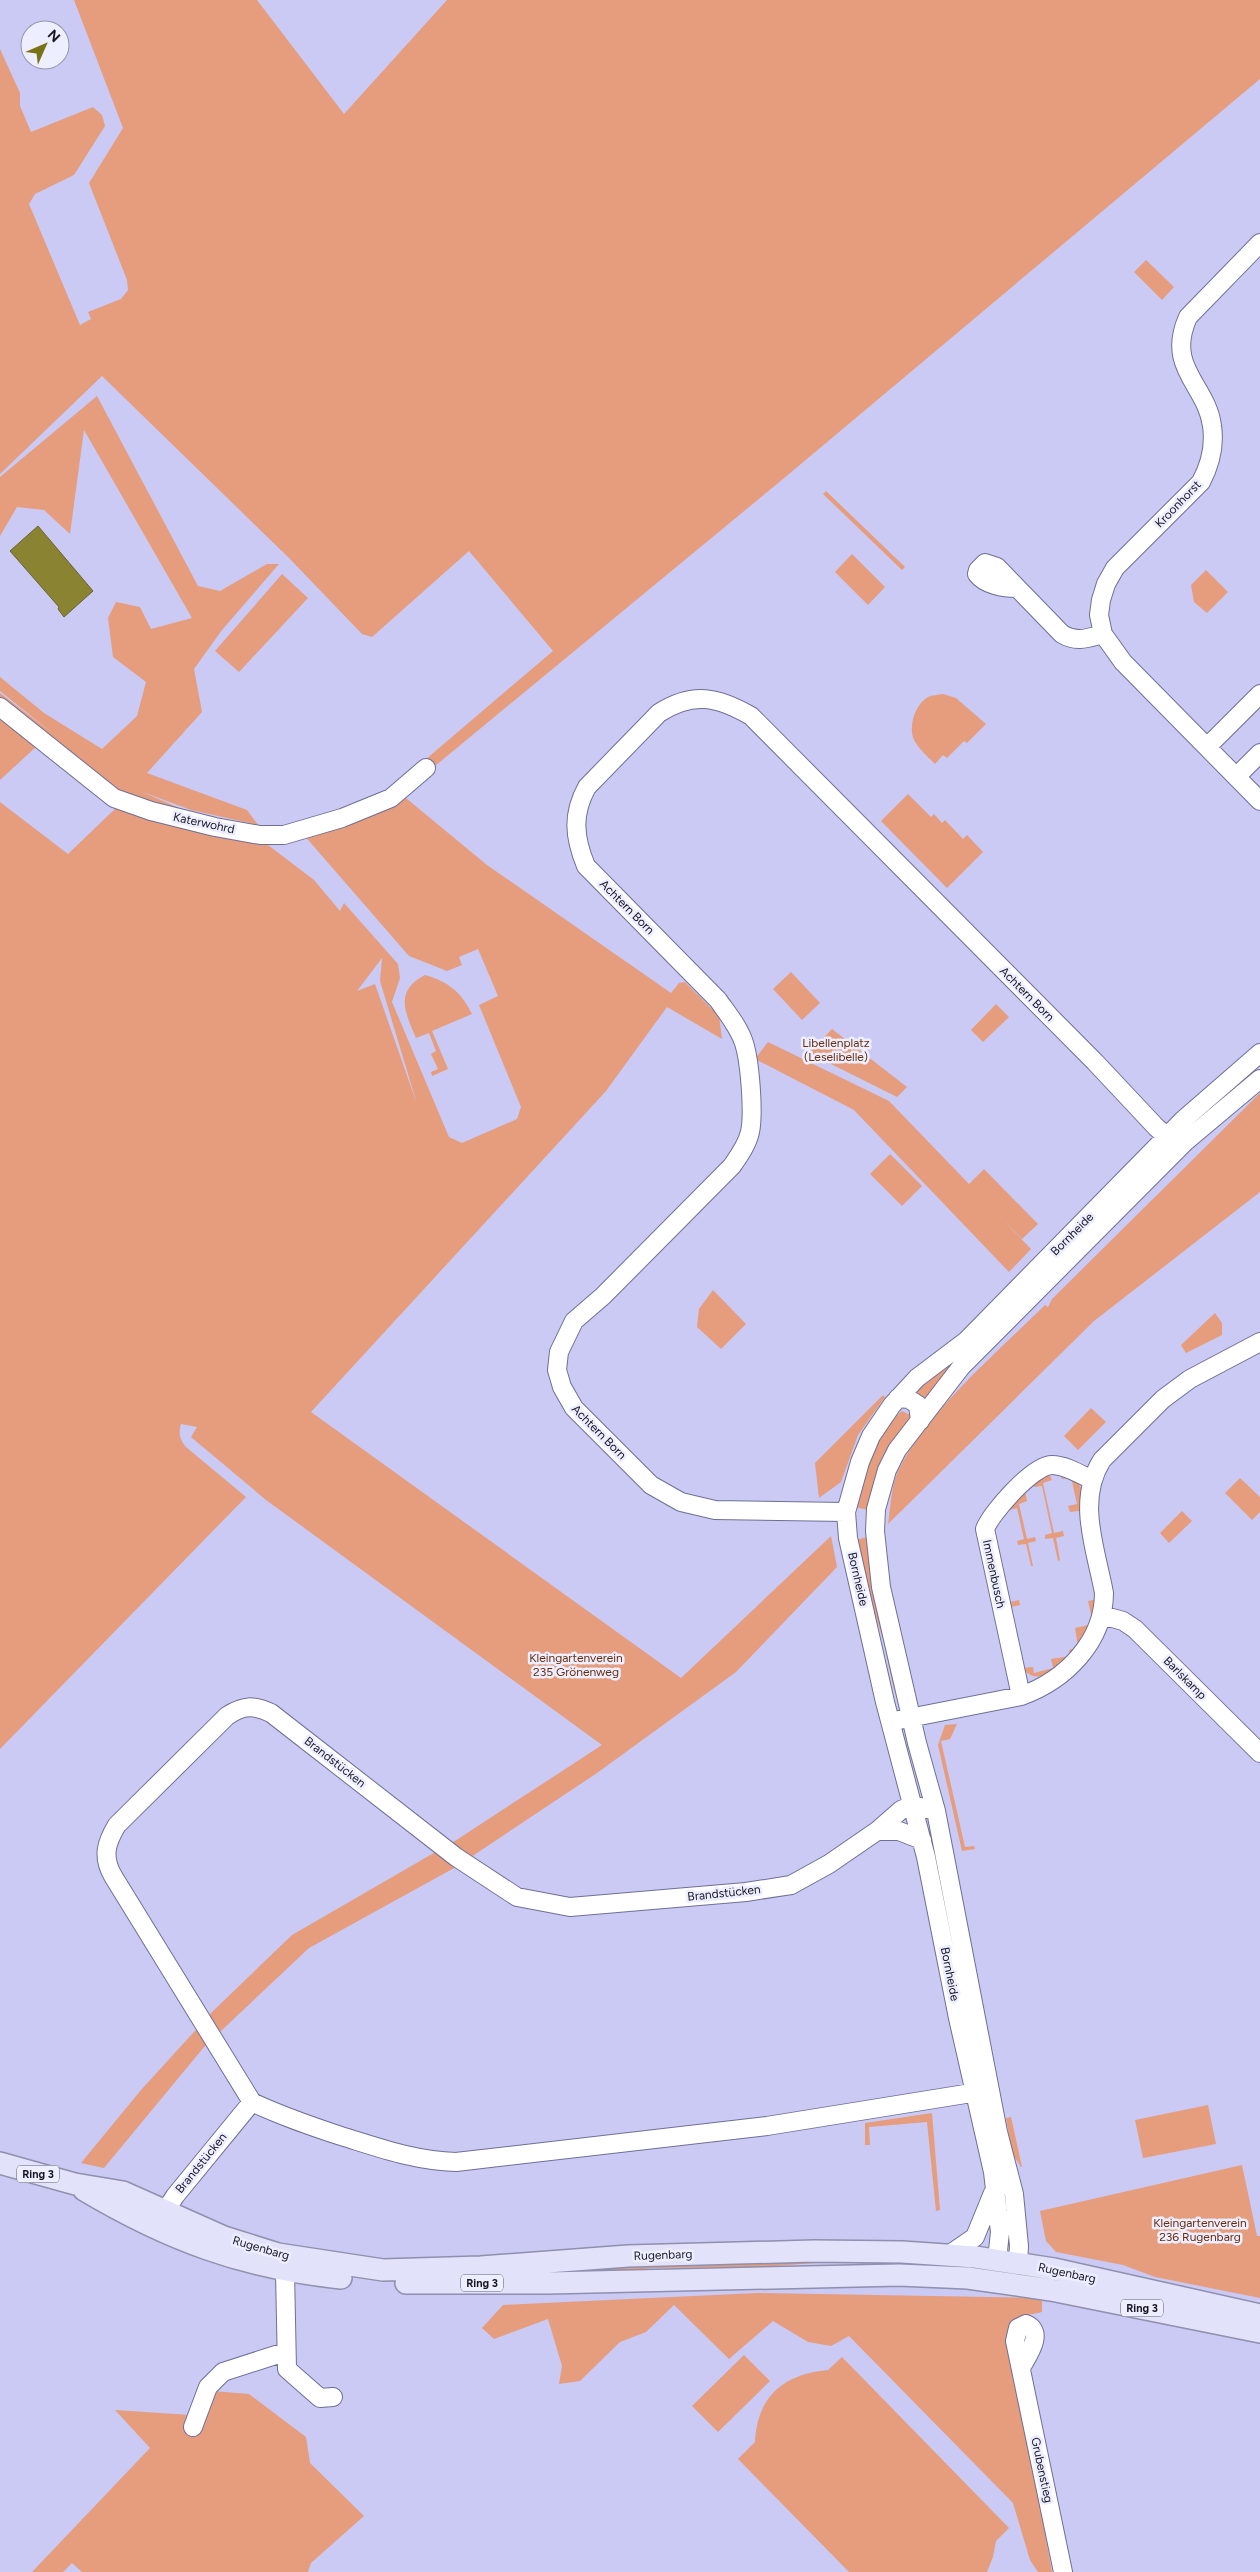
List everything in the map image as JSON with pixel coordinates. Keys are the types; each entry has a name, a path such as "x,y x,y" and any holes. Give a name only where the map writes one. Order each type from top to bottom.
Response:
{"main road":[{"name":"Rugenbarg","path":"0,2163 75,2184 123,2192 224,2237 278,2254 383,2270 481,2267 628,2256 902,2252 949,2255 1007,2265 1054,2269 1260,2315"},
{"name":"Rugenbarg","path":"75,2184 133,2219 155,2229 228,2258 284,2272 393,2283 548,2283 899,2275 968,2278 1024,2286 1260,2332"},
{"path":"968,2278 1007,2265 1024,2286"}],"street":[{"name":"Kroonhorst","path":"1260,243 1188,317 1183,329 1181,352 1187,374 1203,402 1212,425 1210,461 1201,482 1115,568 1106,584 1099,616 1103,634 1123,662 1260,801"},
{"path":"1017,588 1069,639 1078,641 1103,634"},
{"path":"1208,747 1260,694"},
{"name":"Achtern Born","path":"846,1512 715,1510 681,1502 651,1485 574,1408 562,1387 557,1370 559,1352 574,1321 603,1296 732,1166 746,1146 750,1131 748,1061 744,1042 735,1024 718,1000 586,866 578,845 575,827 580,800 587,787 659,713 671,705 700,699 720,700 751,716 1175,1140"},
{"name":"Katerwohrd","path":"0,707 114,798 151,811 215,827 260,835 284,835 342,818 391,798 426,768"},
{"path":"1236,777 1260,753"},
{"name":"Bornheide","path":"1007,2265 994,2190 983,2091 936,1811 911,1718 880,1587 874,1531 876,1508 887,1470 897,1450 973,1354 1130,1198 1175,1140 1183,1120 1260,1053"},
{"name":"Bornheide","path":"1007,2265 1016,2202 983,2091 922,1840 890,1722 848,1538 846,1512 860,1462 871,1436 898,1398 918,1378 966,1341 1175,1140 1260,1079"},
{"path":"890,1722 1021,1696 1045,1685 1081,1655 1094,1637 1102,1615 1104,1592 1088,1509 1092,1480 1102,1460 1163,1399 1190,1379 1260,1342"},
{"path":"898,1398 909,1399 918,1405 920,1420"},
{"name":"Immenbusch","path":"1021,1696 985,1529 988,1521 1003,1504 1043,1466 1053,1465 1092,1480"},
{"name":"Barlskamp","path":"1102,1615 1123,1621 1135,1629 1260,1753"},
{"name":"Brandstücken","path":"155,2229 166,2210 252,2102 111,1874 105,1857 108,1840 117,1825 227,1716 240,1707 257,1706 271,1714 456,1857 517,1897 570,1907 746,1892 791,1884 829,1864 877,1831 894,1814 912,1805"},
{"path":"912,1805 936,1811"},
{"path":"877,1831 899,1831 922,1840"},
{"path":"252,2102 279,2115 399,2155 428,2161 456,2162 767,2126 983,2091"},
{"path":"949,2255 975,2237 994,2190"},
{"name":"Rugenbarg","path":"284,2272 287,2369 320,2398 333,2397"},
{"path":"193,2427 208,2387 223,2372 285,2352"},
{"name":"Grubenstieg","path":"1021,2368 1063,2572"}],"green space":[{"name":"Kleingartenverein 235 Grönenweg","path":"74,0 257,0 344,114 447,0 1260,0 1260,79 783,479 401,794 487,865 671,993 679,983 685,982 719,1016 722,1039 667,1007 606,1091 311,1412 681,1678 831,1536 837,1567 736,1672 597,1773 456,1867 309,1948 204,2047 104,2168 81,2163 141,2090 213,2011 292,1935 458,1839 602,1745 266,1500 191,1437 197,1427 181,1424 180,1437 186,1447 246,1497 0,1749 0,802 68,854 117,807 37,746 0,780 0,693 55,735 0,691 0,677 44,713 102,749 137,716 146,682 113,657 108,618 116,602 140,607 151,629 192,618 84,430 70,534 44,510 17,507 0,536 0,477 97,396 198,586 220,591 267,564 279,564 222,630 194,669 202,712 147,773 247,810 258,825 191,810 140,791 191,813 279,830 376,798 398,783 553,651 469,551 372,637 362,634 289,558 102,376 0,474 0,49 20,93 20,106 31,132 93,107 102,115 105,126 74,175 35,194 29,204 80,325 91,319 88,312 121,299 128,290 127,280 89,183 123,128","holes":["303,834 409,956 447,971 462,965 459,957 478,949 498,996 479,1005 521,1107 517,1119 462,1143 449,1137 392,1002 400,978 398,964 344,903 340,911 314,880 268,845","382,958 380,981 417,1104 375,984 357,991"]},
{"path":"1146,260 1174,287 1162,300 1134,272"},
{"path":"826,491 905,567 902,570 823,494"},
{"path":"852,554 885,587 868,605 835,572"},
{"path":"1206,570 1228,592 1207,613 1194,602 1191,585"},
{"path":"282,574 308,598 239,672 215,651"},
{"path":"943,694 956,698 986,724 967,743 964,741 947,758 943,755 935,764 914,740 912,723 916,710 923,700 930,696"},
{"path":"908,794 931,817 934,814 942,823 945,820 963,839 967,835 983,852 947,888 881,821"},
{"path":"791,972 820,1003 802,1020 773,989"},
{"path":"425,975 441,981 453,989 459,994 472,1014 432,1031 448,1069 432,1076 431,1072 438,1069 431,1054 436,1051 429,1033 416,1038 408,1019 405,1003 409,988 415,981"},
{"path":"996,1004 1009,1017 983,1042 971,1030"},
{"name":"Libellenplatz (Leselibelle)","path":"832,1029 907,1087 897,1097 809,1053"},
{"path":"768,1042 889,1101 969,1184 984,1169 1038,1224 1022,1239 998,1215 1031,1249 1009,1272 854,1110 755,1059"},
{"path":"1260,1093 1260,1192 1094,1321 888,1524 895,1479 921,1434 940,1410 1045,1305 1048,1307 1052,1299"},
{"path":"890,1154 922,1186 902,1206 870,1174"},
{"path":"1026,1286 926,1409 909,1393"},
{"path":"713,1290 746,1324 721,1349 697,1327 699,1309"},
{"path":"1215,1313 1222,1323 1222,1335 1186,1353 1181,1345"},
{"path":"883,1395 885,1397 858,1435 841,1482 819,1498 815,1463"},
{"path":"1091,1408 1106,1422 1078,1450 1064,1436"},
{"path":"902,1411 910,1415 909,1419 889,1449 872,1511 851,1506 876,1442 892,1420"},
{"path":"1060,1472 1073,1475 1081,1488 1081,1513 1097,1588 1097,1596 1079,1511 1070,1512 1068,1506 1077,1504 1071,1477 1062,1479"},
{"path":"1049,1473 1052,1480 1043,1483 1054,1533 1063,1531 1064,1536 1056,1538 1060,1560 1058,1561 1053,1538 1045,1539 1045,1535 1052,1533 1042,1486 1034,1487 1033,1482"},
{"path":"1240,1478 1260,1497 1260,1512 1252,1520 1225,1493"},
{"path":"1025,1490 1027,1501 1019,1504 1027,1539 1035,1537 1036,1541 1028,1543 1033,1566 1031,1566 1026,1544 1018,1545 1017,1541 1024,1539 1017,1508 1010,1510 1009,1507"},
{"path":"1182,1511 1192,1521 1169,1543 1160,1533"},
{"path":"870,1536 899,1689 894,1690 884,1643 853,1541"},
{"path":"1005,1574 1010,1602 1019,1600 1020,1605 1011,1607 1023,1667 1019,1657 1003,1575"},
{"path":"1097,1599 1096,1615 1093,1625 1091,1630 1081,1645 1064,1663 1046,1675 1037,1676 1029,1674 1023,1668 1033,1667 1034,1673 1053,1668 1051,1659 1070,1656 1069,1650 1078,1647 1075,1628 1093,1624 1088,1601"},
{"path":"957,1724 950,1739 941,1741 965,1847 974,1846 975,1849 962,1851 938,1745 945,1725"},
{"path":"1208,2105 1216,2144 1143,2158 1135,2120"},
{"path":"932,2113 940,2210 936,2211 927,2122 869,2127 870,2145 865,2145 865,2123"},
{"path":"1011,2117 1022,2167 1012,2153 1006,2118"},
{"name":"Kleingartenverein 236 Rugenbarg","path":"1242,2165 1257,2236 1260,2236 1260,2298 1155,2277 1123,2265 1056,2252 1046,2241 1040,2211"},
{"path":"694,2259 859,2260 758,2267 655,2268 549,2276 465,2275"},
{"path":"757,2293 1042,2298 1042,2312 1019,2317 1008,2331 1052,2572 1038,2572 1030,2560 1013,2503 849,2336 831,2346 808,2342 773,2321 729,2359 674,2305 646,2332 620,2342 580,2381 559,2384 562,2366 548,2319 494,2339 482,2328 503,2305"},
{"path":"744,2355 770,2381 718,2432 692,2406"},
{"path":"842,2357 1009,2528 996,2541 993,2557 987,2572 849,2572 738,2459 755,2442 761,2412 767,2400 776,2390 798,2376 828,2370"},
{"path":"212,2391 249,2394 306,2437 310,2463 364,2516 311,2563 308,2572 82,2572 72,2563 63,2572 32,2572 150,2448 115,2410 205,2416"}],"shaded area":[{"path":"38,526 93,591 64,617 58,609 59,607 10,551"}]}
